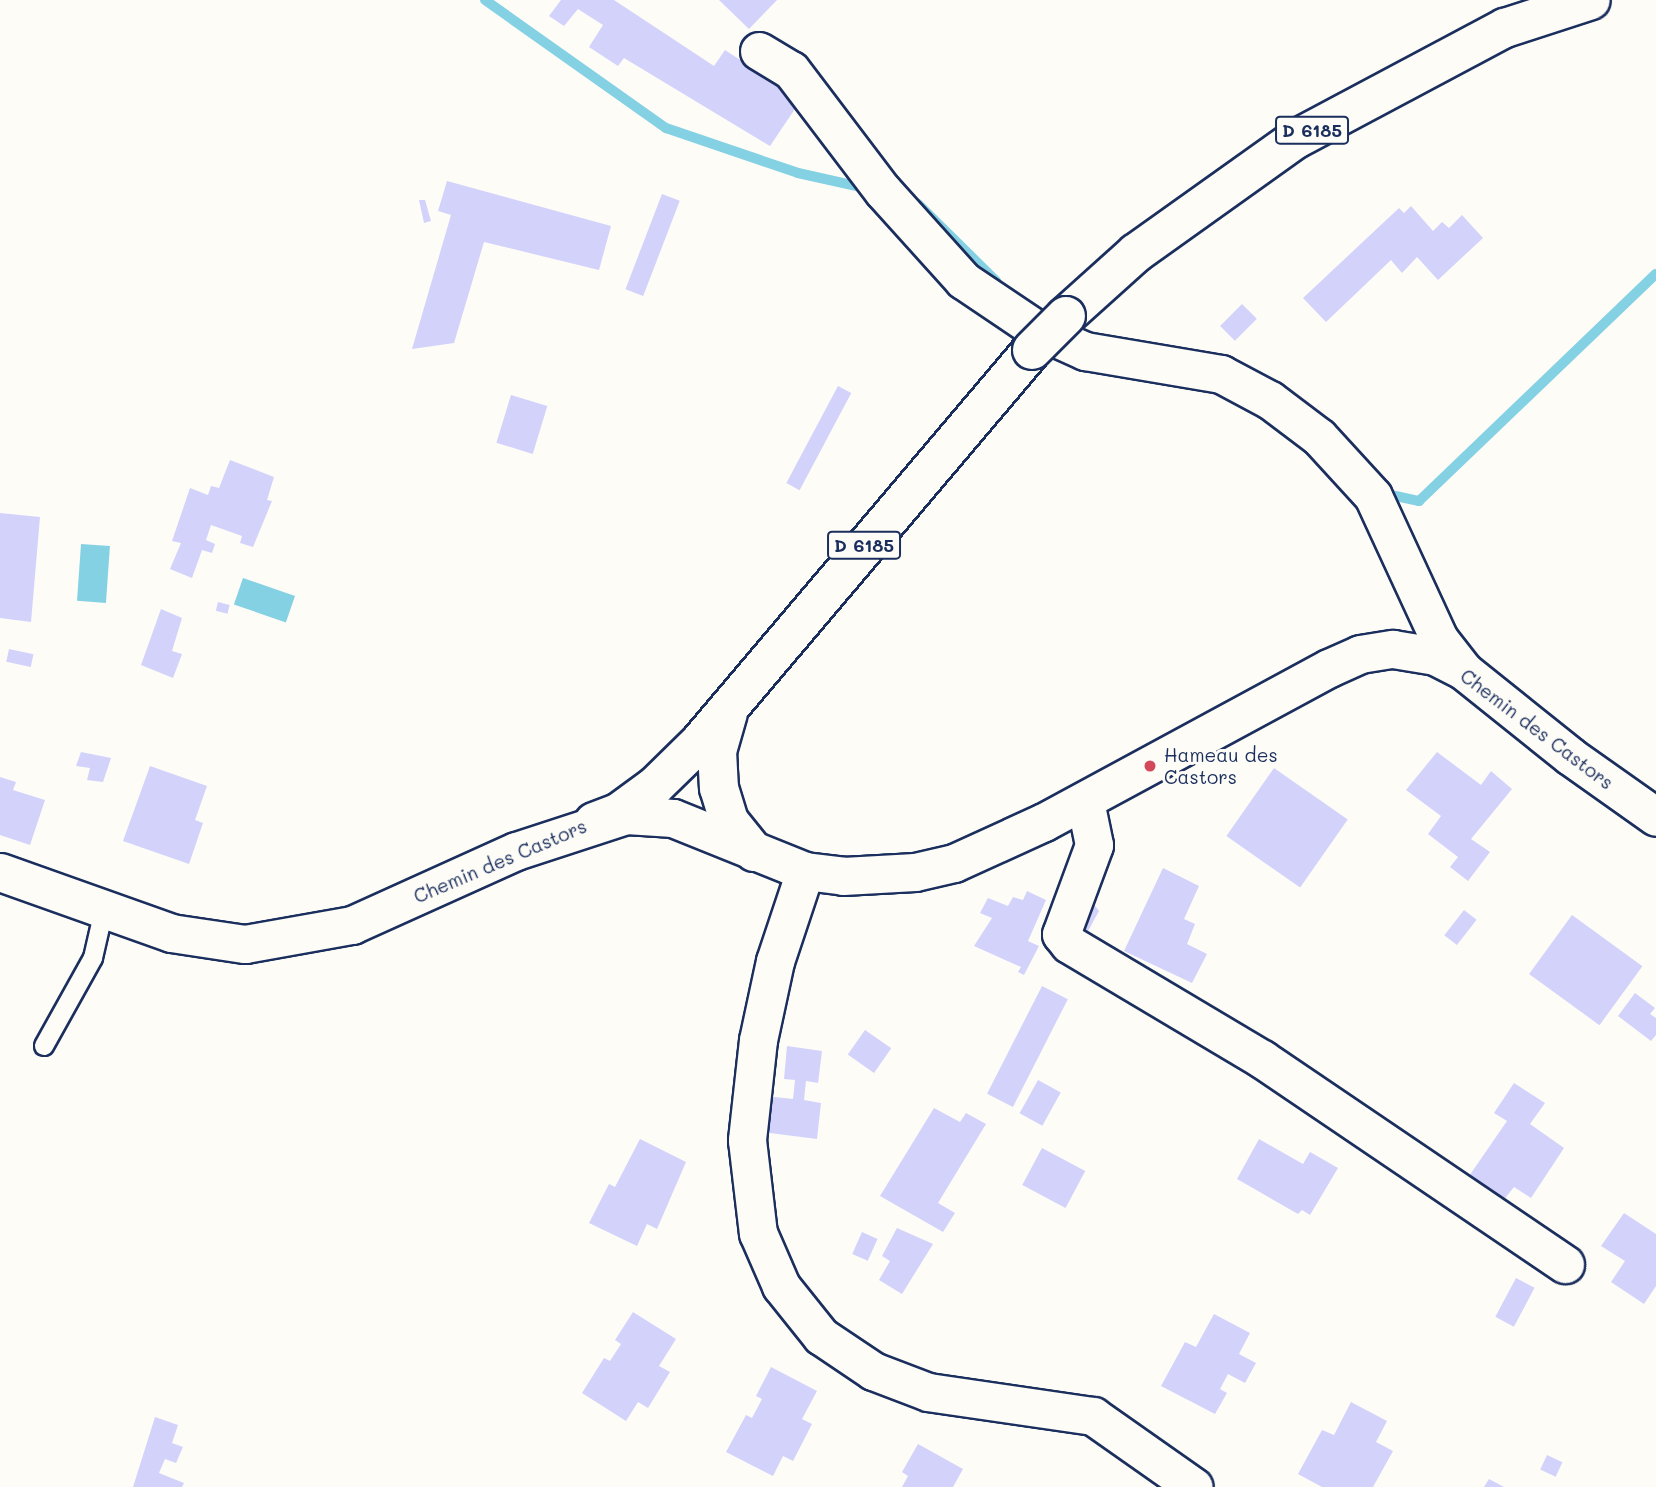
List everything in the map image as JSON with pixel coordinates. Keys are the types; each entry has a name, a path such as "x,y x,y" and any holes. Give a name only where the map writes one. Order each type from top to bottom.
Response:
{"highway":[{"name":"D 6185","path":"594,822 618,813 655,786 730,708 1032,350 1136,253 1296,139 1505,28 1591,0"},
{"path":"730,708 717,751 719,788 729,821 754,852"}],"street":[{"path":"758,51 791,70 883,191 963,280 1036,329 1085,351 1221,374 1270,400 1319,437 1373,496 1439,639 1464,671"},
{"name":"Chemin des Castors","path":"0,872 171,933 245,944 352,925 516,851 594,822 626,815 673,818 805,871 879,877 954,863 1085,801 1360,654 1413,652 1464,671 1570,756 1656,817"},
{"path":"1085,801 1094,845 1061,934 1069,944 1262,1059 1565,1265"},
{"path":"805,871 775,961 758,1040 747,1140 758,1233 781,1286 821,1336 873,1371 928,1392 1093,1416 1194,1487"}],"lane":[{"path":"44,1046 93,958 104,910"}],"water":[{"path":"81,544 110,546 106,603 77,601"},
{"path":"243,578 295,596 286,622 234,604"}],"building":[{"path":"561,0 614,0 714,66 725,50 801,100 770,146 624,58 618,66 589,47 603,25 578,9 564,26 549,16"},
{"path":"719,0 777,0 749,29"},
{"path":"447,181 611,226 599,270 484,242 454,343 412,349 451,215 438,211"},
{"path":"662,194 680,201 643,296 625,289"},
{"path":"419,200 425,200 431,221 424,223"},
{"path":"1411,206 1433,231 1442,222 1449,228 1462,215 1483,238 1438,280 1417,257 1402,273 1391,260 1326,322 1303,298 1399,208 1404,213"},
{"path":"1242,304 1257,319 1235,341 1220,326"},
{"path":"838,386 851,393 800,490 786,483"},
{"path":"511,395 547,406 533,454 496,443"},
{"path":"230,460 274,477 267,500 272,501 253,547 240,543 242,536 211,525 206,540 215,544 212,553 202,550 192,578 170,569 181,543 172,541 190,488 208,495 211,486 219,488"},
{"path":"0,513 40,517 31,622 0,618"},
{"path":"218,602 230,605 227,614 216,611"},
{"path":"161,609 182,618 172,651 182,654 173,678 141,665"},
{"path":"9,649 33,654 31,667 6,662"},
{"path":"81,752 111,758 103,782 87,780 90,768 76,766"},
{"path":"1437,752 1481,785 1491,771 1512,789 1471,839 1490,852 1468,881 1450,867 1458,857 1428,834 1441,816 1406,790"},
{"path":"150,766 207,786 195,820 203,823 189,864 123,841"},
{"path":"1274,768 1348,820 1300,888 1226,836"},
{"path":"0,777 16,782 13,790 45,800 30,845 0,835"},
{"path":"1163,868 1199,886 1184,919 1195,924 1187,944 1207,954 1192,983 1124,951"},
{"path":"1027,891 1046,900 1028,941 1039,946 1024,975 1018,972 1021,967 974,946 992,918 980,913 988,898 1008,906 1013,897 1023,900"},
{"path":"1092,902 1099,911 1082,942 1072,920"},
{"path":"1464,910 1477,920 1457,945 1444,935"},
{"path":"1572,915 1642,966 1599,1025 1529,974"},
{"path":"1042,986 1068,999 1013,1107 987,1094"},
{"path":"1635,993 1655,1008 1650,1014 1656,1018 1656,1035 1651,1041 1618,1016"},
{"path":"865,1030 891,1048 874,1073 848,1055"},
{"path":"787,1046 822,1051 818,1083 806,1081 804,1100 821,1103 817,1139 762,1132 766,1096 793,1099 795,1080 784,1079"},
{"path":"1038,1080 1061,1093 1042,1126 1020,1113"},
{"path":"1514,1083 1545,1103 1530,1124 1564,1148 1531,1198 1514,1187 1502,1202 1467,1179 1507,1121 1494,1113"},
{"path":"934,1108 960,1122 966,1113 986,1124 938,1203 955,1213 943,1232 880,1196"},
{"path":"640,1139 686,1162 657,1229 647,1224 637,1246 589,1223 609,1184 615,1187"},
{"path":"1259,1139 1303,1164 1310,1152 1338,1168 1310,1215 1302,1210 1298,1214 1237,1179"},
{"path":"1042,1148 1085,1171 1066,1208 1022,1185"},
{"path":"1624,1213 1656,1234 1656,1286 1644,1304 1611,1282 1625,1261 1601,1246"},
{"path":"897,1228 933,1244 902,1294 879,1280 890,1261 882,1256"},
{"path":"862,1232 878,1239 868,1261 852,1254"},
{"path":"1516,1278 1535,1288 1514,1327 1495,1317"},
{"path":"633,1312 676,1339 659,1366 670,1372 648,1408 638,1402 626,1421 582,1393 604,1358 610,1361 621,1344 615,1340"},
{"path":"1214,1314 1250,1333 1239,1354 1256,1363 1245,1383 1228,1374 1220,1389 1227,1393 1215,1414 1161,1386 1185,1342 1196,1347"},
{"path":"771,1367 817,1391 802,1419 812,1424 793,1461 783,1456 773,1476 726,1452 746,1415 752,1418 762,1399 756,1396"},
{"path":"1351,1402 1387,1421 1376,1442 1393,1451 1373,1487 1322,1487 1298,1474 1322,1430 1334,1435"},
{"path":"155,1417 178,1425 172,1443 183,1447 176,1463 165,1459 159,1473 184,1483 182,1487 133,1487"},
{"path":"918,1444 963,1469 953,1487 902,1487 908,1476 902,1472"},
{"path":"1547,1455 1562,1462 1556,1477 1540,1470"},
{"path":"1489,1479 1504,1487 1484,1487"}],"waterway":[{"path":"485,0 666,128 798,173 870,189"},
{"path":"918,204 996,281"},
{"path":"1384,486 1391,495 1419,501 1656,274"}],"place":[{"name":"Hameau des Castors","path":"1150,766"}]}
